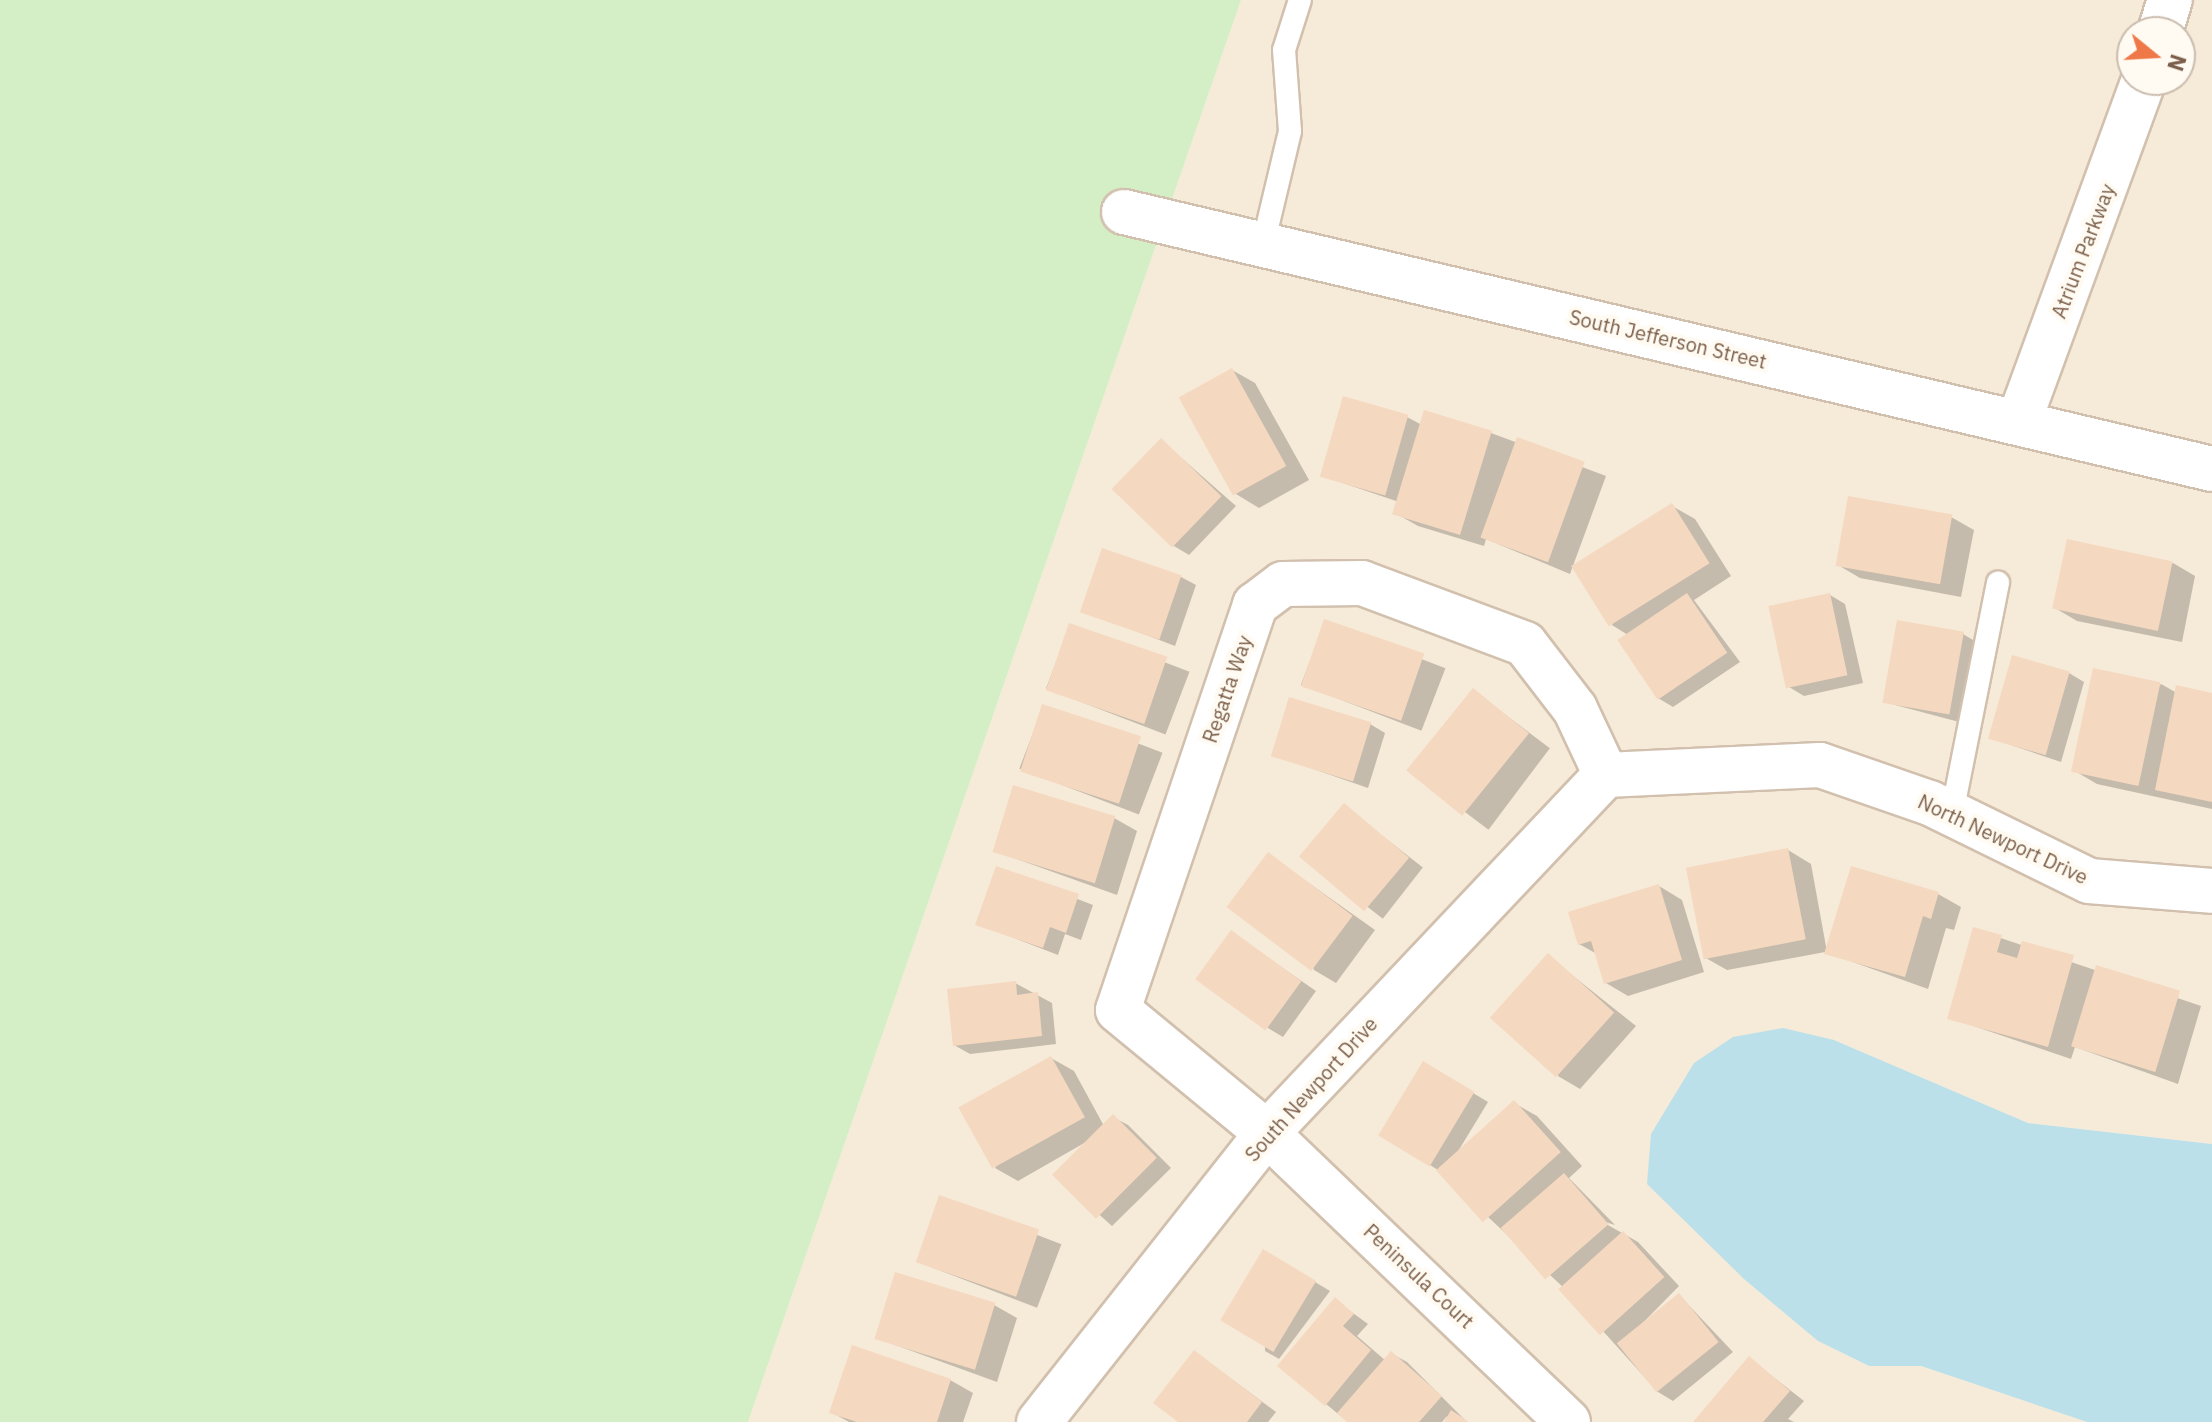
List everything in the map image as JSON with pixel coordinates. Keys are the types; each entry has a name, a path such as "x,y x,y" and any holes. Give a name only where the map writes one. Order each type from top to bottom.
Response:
{"street":[{"name":"Atrium Parkway","path":"2019,421 2138,96"},
{"name":"South Jefferson Street","path":"1124,212 2212,469"},
{"name":"Regatta Way","path":"1267,1133 1118,1010 1255,605 1283,584 1362,583 1525,644 1575,709 1606,775"},
{"name":"North Newport Drive","path":"1606,775 1820,765 1952,813 2089,881 2212,891"},
{"name":"South Newport Drive","path":"1039,1422 1267,1133 1606,775"},
{"name":"Peninsula Court","path":"1267,1133 1568,1422"}],"lane":[{"path":"1266,232 1290,131 1284,50 1300,0"},
{"path":"1952,813 1998,583"}],"shaded area":[{"path":"1241,0 2212,0 2212,1144 2028,1123 1834,1040 1648,1184 1818,1341 1869,1366 1921,1366 2087,1422 748,1422"}],"green space":[{"path":"0,0 1241,0 748,1422 0,1422"}],"water":[{"path":"1783,1028 1834,1040 2028,1123 2212,1144 2212,1422 2087,1422 1921,1366 1869,1366 1818,1341 1744,1279 1647,1184 1651,1134 1694,1063 1733,1037"}],"building":[{"path":"1232,368 1286,466 1233,496 1179,398"},
{"path":"1343,396 1408,415 1385,495 1320,477"},
{"path":"1424,410 1492,431 1460,535 1392,514"},
{"path":"1517,437 1585,462 1548,562 1480,538"},
{"path":"1161,438 1221,496 1172,547 1112,489"},
{"path":"1848,496 1952,514 1940,584 1836,566"},
{"path":"1672,503 1710,563 1609,626 1571,566"},
{"path":"2067,539 2173,561 2158,631 2052,608"},
{"path":"1102,548 1181,575 1159,640 1080,612"},
{"path":"1687,593 1727,653 1658,700 1617,640"},
{"path":"1830,593 1847,675 1786,688 1768,606"},
{"path":"1324,619 1424,654 1401,721 1301,686"},
{"path":"1897,620 1964,632 1949,715 1882,703"},
{"path":"1069,623 1167,657 1144,724 1046,690"},
{"path":"2012,655 2070,672 2046,755 1988,739"},
{"path":"2093,668 2160,682 2138,786 2071,772"},
{"path":"2176,685 2212,693 2212,802 2155,790"},
{"path":"1473,688 1529,733 1462,816 1406,770"},
{"path":"1289,697 1371,722 1353,781 1271,756"},
{"path":"1042,704 1141,736 1119,804 1020,772"},
{"path":"1013,785 1115,816 1095,883 993,852"},
{"path":"1344,803 1409,858 1364,911 1299,857"},
{"path":"1788,848 1806,939 1704,959 1686,868"},
{"path":"1268,852 1353,916 1311,971 1226,907"},
{"path":"996,866 1079,894 1066,933 1050,927 1043,948 975,925"},
{"path":"1851,866 1939,892 1931,919 1923,916 1905,977 1824,954"},
{"path":"1659,884 1682,960 1604,984 1591,941 1578,945 1568,912"},
{"path":"1973,927 2002,935 1997,952 2017,958 2022,941 2074,955 2048,1047 1947,1019"},
{"path":"1231,930 1301,981 1266,1030 1195,979"},
{"path":"1548,953 1614,1013 1556,1077 1490,1018"},
{"path":"2096,965 2180,991 2155,1072 2071,1046"},
{"path":"1016,981 1017,995 1038,992 1042,1036 953,1046 947,989"},
{"path":"1051,1056 1085,1117 992,1169 958,1107"},
{"path":"1423,1061 1474,1092 1430,1166 1378,1136"},
{"path":"1514,1100 1561,1152 1483,1222 1436,1170"},
{"path":"1113,1114 1157,1158 1096,1219 1052,1175"},
{"path":"1564,1173 1609,1224 1545,1279 1501,1228"},
{"path":"939,1195 1039,1230 1016,1297 916,1262"},
{"path":"1623,1231 1664,1277 1600,1335 1558,1289"},
{"path":"1263,1249 1316,1281 1273,1352 1220,1320"},
{"path":"895,1272 995,1303 975,1370 875,1339"},
{"path":"1679,1293 1719,1342 1656,1392 1617,1343"},
{"path":"1335,1297 1354,1314 1343,1326 1371,1350 1325,1406 1277,1366"},
{"path":"852,1345 951,1379 937,1422 857,1422 829,1413"},
{"path":"1194,1350 1262,1402 1247,1422 1178,1422 1153,1403"},
{"path":"1391,1351 1442,1396 1419,1422 1347,1422 1337,1413"},
{"path":"1749,1356 1790,1391 1763,1422 1693,1422"},
{"path":"1451,1410 1469,1422 1444,1422"}]}
